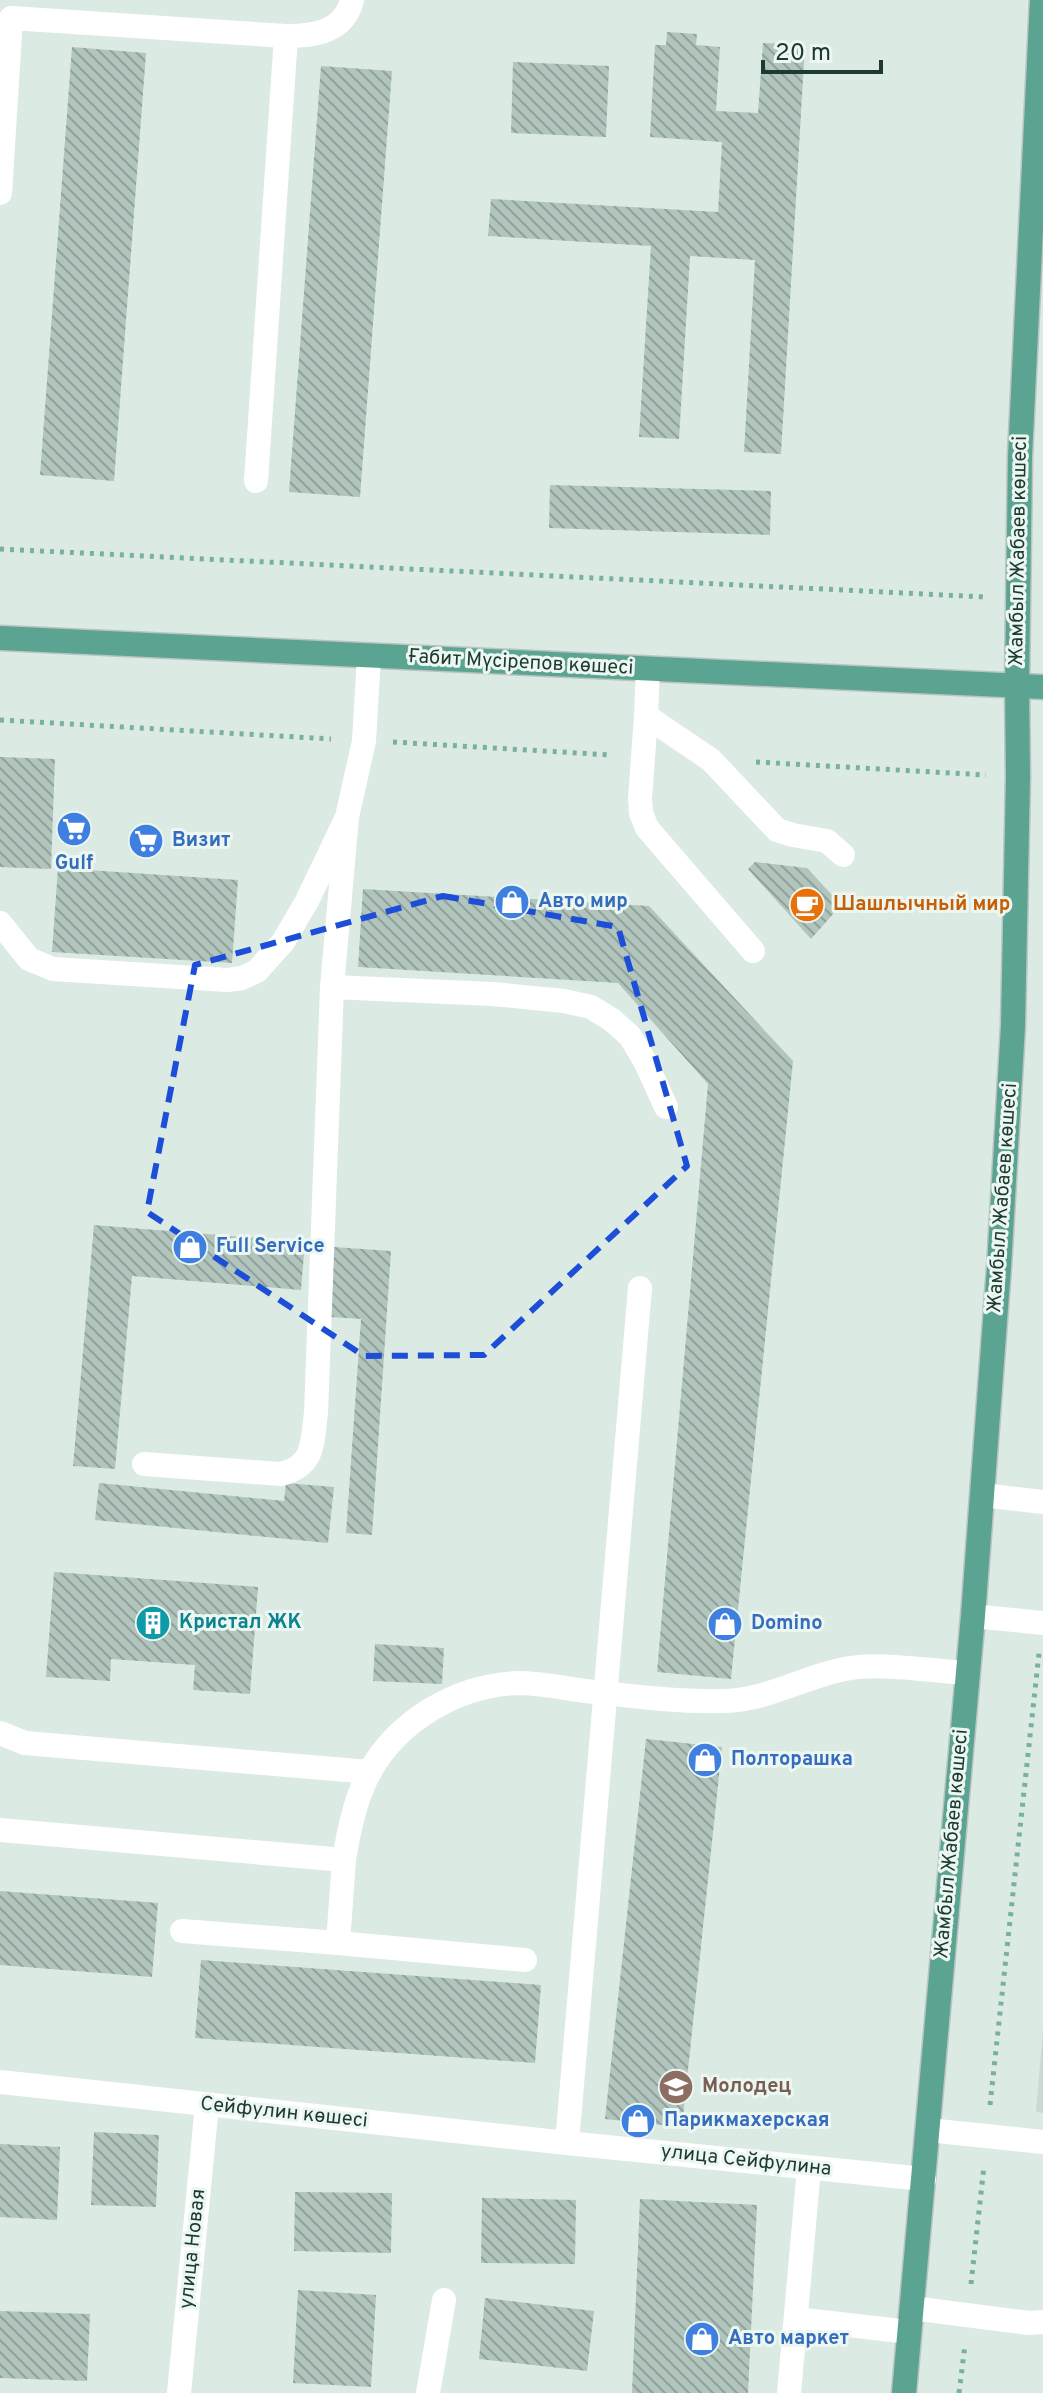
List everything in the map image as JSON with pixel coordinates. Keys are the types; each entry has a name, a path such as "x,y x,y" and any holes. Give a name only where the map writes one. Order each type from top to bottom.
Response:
{"main road":[{"name":"Жамбыл Жабаев көшесі","path":"904,2393 973,1616 1013,1026 1020,456 1042,0"},
{"name":"Ғабит Мүсірепов көшесі","path":"0,638 1043,687"}],"street":[{"path":"0,193 5,18 286,36 320,34 334,28 345,18 352,0"},
{"path":"256,481 286,36"},
{"path":"144,1464 281,1474 305,1463 309,1453 316,1413 332,987 347,817 364,741 369,656"},
{"path":"648,669 641,813 647,828 753,951"},
{"path":"646,716 711,760 777,830 827,841 843,855"},
{"path":"0,923 29,959 53,969 227,980 242,978 257,971 283,942 307,901 347,817"},
{"path":"332,987 493,994 591,1007 630,1036 666,1107"},
{"path":"567,2143 640,1288"},
{"path":"982,1495 1043,1502"},
{"path":"973,1616 1043,1623"},
{"path":"338,1943 350,1824 370,1772 385,1750 423,1713 450,1698 500,1684 522,1683 649,1698 725,1701 752,1699 842,1669 869,1667 967,1673"},
{"path":"0,1733 25,1743 370,1772"},
{"path":"0,1830 344,1860"},
{"path":"182,1931 525,1960"},
{"name":"Сейфулин көшесі","path":"0,2082 567,2143"},
{"name":"улица Новая","path":"179,2393 207,2105"},
{"path":"928,2130 1043,2142"},
{"name":"улица Сейфулина","path":"567,2143 924,2179"},
{"path":"789,2393 809,2168"},
{"path":"428,2393 444,2300"},
{"path":"796,2319 911,2320 968,2316 1043,2322"}],"path":[{"path":"0,549 1018,598"},
{"path":"0,720 643,757"},
{"path":"711,760 1018,777"},
{"path":"959,2393 1043,1623"}],"highlighted area":[{"path":"443,896 618,927 687,1166 484,1355 364,1356 147,1212 195,965"}],"shaded area":[{"path":"1043,2029 1043,2113 1036,2112"}],"building":[{"path":"667,32 697,34 696,45 720,47 716,111 758,113 763,43 805,45 781,454 744,452 755,260 690,256 679,439 639,437 651,246 488,236 491,199 718,212 722,142 650,137 655,45 666,45"},
{"path":"72,47 146,53 114,481 40,475"},
{"path":"513,62 609,66 606,137 511,133"},
{"path":"321,66 392,71 360,497 289,492"},
{"path":"550,485 771,491 770,535 549,528"},
{"path":"0,757 55,759 51,869 0,867"},
{"name":"Шашлычный мир","path":"755,862 807,868 833,896 834,913 811,939 748,869"},
{"path":"58,868 238,880 232,963 52,952"},
{"path":"363,889 649,906 793,1061 731,1679 657,1672 708,1084 618,983 358,967"},
{"path":"94,1225 305,1242 301,1290 132,1276 115,1469 73,1466"},
{"path":"334,1247 391,1251 372,1535 346,1533 361,1319 330,1317"},
{"path":"99,1483 284,1501 286,1483 334,1487 328,1543 95,1520"},
{"name":"Кристал ЖК","path":"54,1572 258,1587 250,1694 193,1690 195,1665 111,1659 110,1681 46,1677"},
{"path":"375,1644 444,1648 442,1684 373,1681"},
{"path":"646,1739 722,1747 682,2127 605,2119"},
{"path":"0,1891 158,1903 152,1977 0,1965"},
{"path":"201,1960 541,1985 535,2063 195,2038"},
{"path":"94,2132 159,2135 156,2207 91,2205"},
{"path":"0,2144 60,2147 57,2220 0,2217"},
{"path":"295,2192 392,2193 391,2253 294,2251"},
{"path":"482,2198 576,2200 575,2264 481,2263"},
{"path":"640,2199 757,2205 748,2393 632,2393"},
{"path":"298,2290 376,2295 371,2387 293,2383"},
{"path":"485,2298 594,2311 587,2371 479,2359"},
{"path":"0,2311 90,2314 87,2381 0,2378"}],"place":[{"name":"Gulf","path":"74,829"},
{"name":"Визит","path":"146,841"},
{"name":"Авто мир","path":"512,902"},
{"name":"Шашлычный мир","path":"807,905"},
{"name":"Full Service","path":"190,1247"},
{"name":"Кристал ЖК","path":"153,1623"},
{"name":"Domino","path":"725,1624"},
{"name":"Полторашка","path":"705,1760"},
{"name":"Молодец","path":"676,2087"},
{"name":"Парикмахерская","path":"638,2121"},
{"name":"Авто маркет","path":"702,2339"}]}
